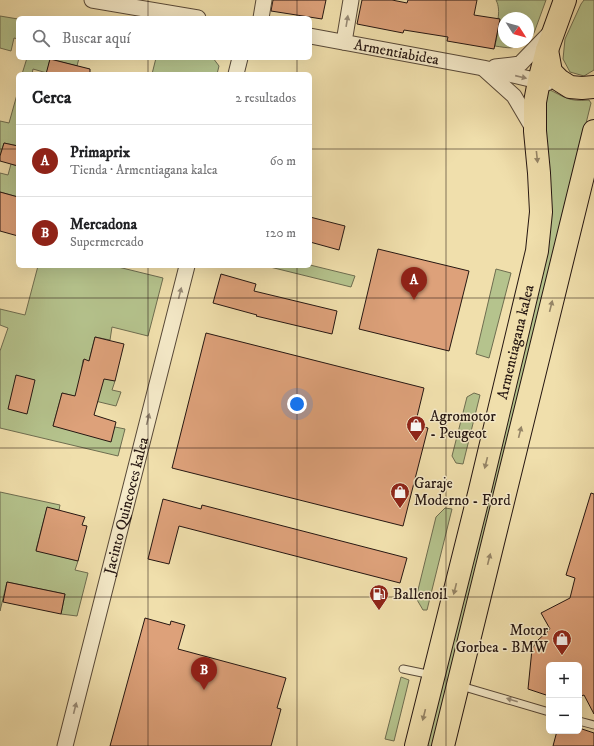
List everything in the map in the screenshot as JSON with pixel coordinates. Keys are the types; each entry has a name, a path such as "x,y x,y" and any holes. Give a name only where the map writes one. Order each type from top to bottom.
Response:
{"main road":[{"name":"Armentiagana kalea","path":"416,746 482,483 537,251 541,212 535,131 535,102 539,81 548,50 565,0"},
{"name":"Armentiagana kalea","path":"548,50 551,72 559,80 570,87"},
{"path":"570,87 582,88 594,86"},
{"name":"Armentiagana kalea","path":"445,745 458,685 594,131"}],"street":[{"path":"92,0 186,16"},
{"path":"261,16 264,0"},
{"path":"344,42 351,0"},
{"name":"Armentiabidea","path":"483,68 520,64 556,27"},
{"name":"Armentiabidea","path":"312,36 483,68 570,87"},
{"path":"236,72 240,60"},
{"path":"483,68 514,96 535,131"},
{"name":"Jacinto Quincoces kalea","path":"65,746 186,268"}],"lane":[{"path":"403,669 434,676"},
{"path":"458,685 546,711"},
{"path":"582,722 594,725"}],"green space":[{"path":"496,0 546,0 534,33 534,12 498,12"},
{"path":"584,0 594,0 594,70 584,76 570,72 563,59 565,39"},
{"path":"0,16 16,19 16,38 14,38 11,51 0,48"},
{"path":"498,30 498,46 495,46"},
{"path":"26,60 50,60 47,72 33,69 32,72 23,72"},
{"path":"54,60 78,60 77,66"},
{"path":"156,60 214,60 219,66 218,72 152,72"},
{"path":"548,89 571,100 589,100 591,103 434,746 424,746 537,291 545,91"},
{"path":"16,98 16,146 4,143 0,156 0,121 9,123"},
{"path":"11,164 16,165 16,196 0,192 0,173 8,175"},
{"path":"312,265 355,276 351,287 274,268 312,268"},
{"path":"37,268 122,268 163,278 148,336 112,327 110,340 95,337 89,361 83,360 81,373 115,381 112,390 121,392 116,406 62,393 53,426 115,427 125,429 118,456 0,428 0,351 8,328 0,325 0,309 25,315"},
{"path":"496,269 511,273 489,358 476,354"},
{"path":"474,393 480,395 463,464 456,463 452,456 467,397"},
{"path":"0,492 60,505 59,510 47,508 36,550 78,561 75,570 88,573 77,616 61,614 65,594 7,582 0,611"},
{"path":"445,508 452,509 427,610 423,610 416,598 436,517"},
{"path":"401,677 409,680 394,741 385,739"}],"building":[{"path":"273,0 326,0 322,19 312,17 312,16 271,11"},
{"path":"362,0 392,0 407,3 408,0 477,0 474,15 498,19 498,29 494,49 447,41 448,37 404,30 403,33 357,24"},
{"path":"50,60 90,69 90,72 47,72"},
{"path":"4,143 16,146 16,165 0,161"},
{"path":"0,192 16,196 16,235 0,231"},
{"path":"312,218 345,226 339,250 312,243"},
{"path":"378,249 469,271 449,351 359,329"},
{"path":"221,274 256,284 254,291 337,311 332,334 256,316 257,315 213,303"},
{"path":"206,333 424,388 415,425 428,428 403,526 172,468"},
{"path":"95,337 124,344 115,381 104,379 94,415 116,422 111,442 53,426 62,393 75,396 84,359 89,361"},
{"path":"16,375 35,380 27,414 8,409"},
{"name":"Motor Gorbea - BMW","path":"591,493 594,494 594,714 584,695 582,696 582,662 546,662 546,695 528,689 532,649 537,641 550,629 541,613 570,598 575,578 566,575"},
{"path":"163,499 201,509 202,505 407,558 400,583 179,526 169,564 148,559"},
{"path":"47,507 85,517 82,525 87,526 78,561 36,551"},
{"path":"7,582 65,594 61,614 3,602"},
{"path":"145,618 170,625 171,621 185,625 178,649 286,678 277,708 281,709 271,746 110,746"},
{"path":"582,729 594,733 594,746 553,746 556,734 582,734"}],"place":[{"name":"Primaprix","path":"414,300"},
{"name":"Agromotor - Peugeot","path":"416,442"},
{"name":"Garaje Moderno - Ford","path":"400,509"},
{"name":"Ballenoil","path":"379,611"},
{"name":"Motor Gorbea - BMW","path":"562,656"},
{"name":"Mercadona","path":"204,690"}]}
